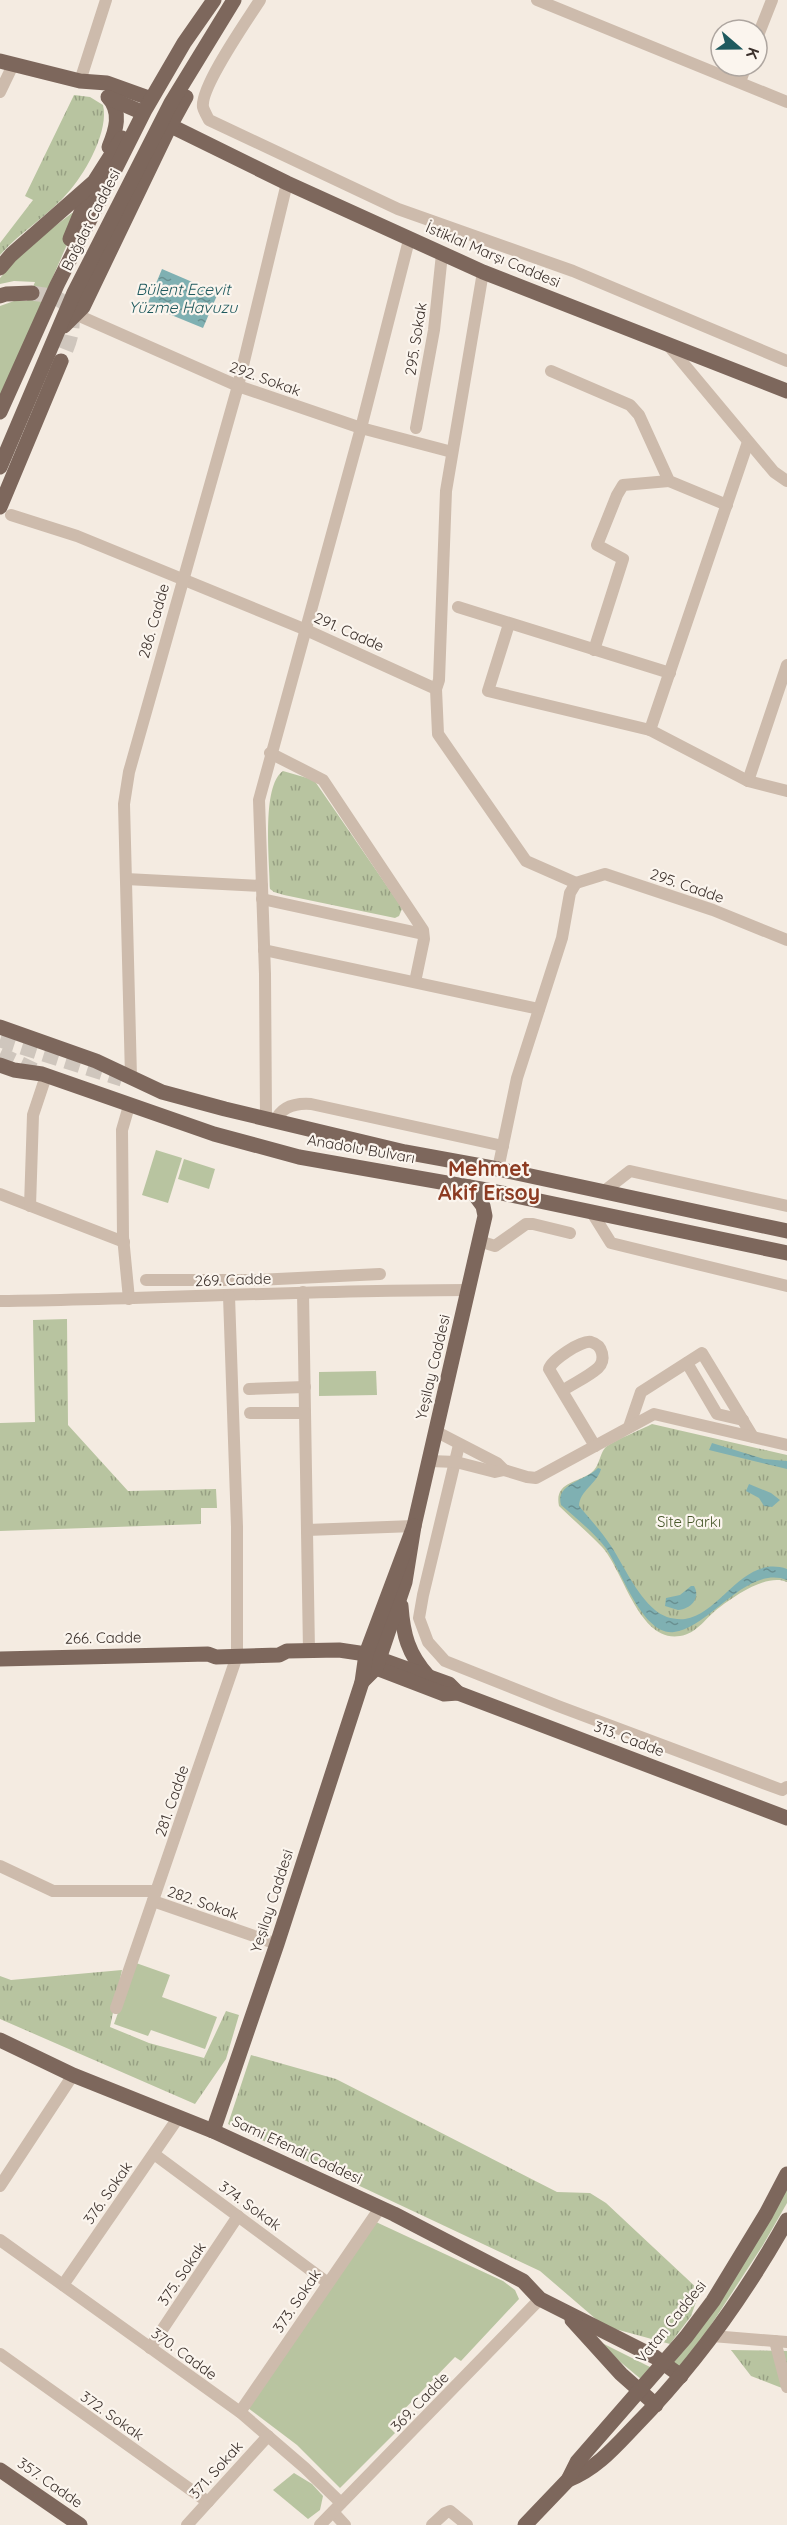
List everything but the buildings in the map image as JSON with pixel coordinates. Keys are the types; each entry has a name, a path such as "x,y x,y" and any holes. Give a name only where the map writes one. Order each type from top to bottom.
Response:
{"main road":[{"path":"0,268 11,255 94,182 143,104 202,0"},
{"name":"Bağdat Caddesi","path":"0,412 57,285 145,110 184,43 214,0"},
{"name":"Bağdat Caddesi","path":"0,467 74,293 171,103 234,0"},
{"path":"56,334 83,307 173,120 246,0"},
{"path":"7,63 83,82 107,83 143,104 151,127 173,120"},
{"path":"159,75 163,85 170,92 179,94 189,92"},
{"path":"83,82 108,98 143,104 159,94 169,98 173,120"},
{"path":"37,327 116,125 116,110 108,98"},
{"name":"İstiklal Marşı Caddesi","path":"173,120 192,135 287,183 409,240 483,272 787,392"},
{"path":"127,129 147,131 160,147"},
{"path":"0,297 6,294 32,293"},
{"path":"5,511 61,362"},
{"name":"Anadolu Bulvarı","path":"0,1027 96,1061 162,1092 270,1120 405,1152 498,1169 787,1231"},
{"name":"Anadolu Bulvarı","path":"0,1065 44,1075 214,1134 299,1157 469,1187 787,1253"},
{"path":"469,1187 483,1206 485,1216"},
{"path":"485,1216 492,1208 518,1197"},
{"name":"Yeşilay Caddesi","path":"213,2131 414,1526 485,1216"},
{"name":"Yeşilay Caddesi","path":"368,1660 400,1598 409,1565 414,1526"},
{"path":"400,1598 403,1633 408,1648 417,1664 428,1676"},
{"name":"266. Cadde","path":"0,1659 208,1654 216,1657 280,1646 287,1651 309,1651 368,1660"},
{"name":"313. Cadde","path":"368,1660 428,1676 449,1684 458,1694"},
{"name":"313. Cadde","path":"368,1660 444,1695 458,1694 787,1818"},
{"name":"Sami Efendi Caddesi","path":"0,2040 73,2075 213,2131 380,2208 523,2281 540,2299 662,2363 681,2376"},
{"name":"Vatan Caddesi","path":"525,2525 568,2480 577,2462 686,2337 713,2301 766,2214 787,2174"},
{"name":"Vatan Caddesi","path":"568,2480 597,2464 656,2405 681,2376 712,2336 787,2220"},
{"name":"Sami Efendi Caddesi","path":"566,2314 621,2374 656,2405"},
{"name":"357. Cadde","path":"0,2470 80,2525"}],"street":[{"path":"83,82 106,0"},
{"path":"260,0 224,56 204,94 203,107 209,120 398,209 573,271 787,361"},
{"path":"537,0 556,3 787,102"},
{"path":"765,18 772,0"},
{"path":"0,92 7,63"},
{"path":"740,82 742,78"},
{"name":"286. Cadde","path":"131,1077 124,804 129,772 181,580 238,386 287,183"},
{"path":"409,240 361,428 304,629 259,800 270,1120 286,1108 311,1104 503,1146"},
{"name":"295. Sokak","path":"416,428 434,330 442,254"},
{"path":"483,272 446,491 440,680 436,689 438,734 526,861 576,883 570,893 562,938 517,1078 498,1169"},
{"name":"292. Sokak","path":"75,314 238,386 361,428 452,452"},
{"path":"668,345 774,472 787,481"},
{"path":"551,371 630,405 636,410 669,481"},
{"path":"650,730 748,442"},
{"path":"594,650 623,559 597,545 623,484 669,481 727,505"},
{"name":"291. Cadde","path":"5,511 77,536 304,629 436,689"},
{"path":"458,607 670,673"},
{"path":"509,624 488,691 650,730 748,781 787,791"},
{"path":"748,781 787,665"},
{"path":"270,753 323,780 423,930 415,982"},
{"name":"295. Cadde","path":"576,883 605,873 713,910 787,940"},
{"path":"126,879 262,886"},
{"path":"262,899 423,934"},
{"path":"264,950 539,1009"},
{"path":"30,1206 33,1114 44,1075"},
{"path":"129,1106 122,1130 124,1242 129,1299"},
{"path":"603,1192 630,1171 787,1206"},
{"path":"0,1194 124,1242"},
{"path":"591,1211 611,1243 787,1286"},
{"path":"479,1241 495,1246 526,1224 570,1233"},
{"path":"146,1280 257,1280 380,1274"},
{"path":"257,1280 258,1294"},
{"name":"269. Cadde","path":"0,1301 129,1299 303,1292 468,1290"},
{"path":"303,1292 309,1651"},
{"path":"229,1296 238,1652"},
{"path":"562,1391 599,1367 603,1355 598,1346 591,1342 584,1343 552,1362 549,1369 562,1391 595,1446"},
{"path":"629,1428 641,1392 702,1353 753,1437"},
{"path":"687,1363 717,1414 743,1420"},
{"path":"249,1389 305,1388"},
{"path":"249,1413 305,1413"},
{"path":"436,1432 497,1463 504,1470 527,1478 536,1478 654,1414 787,1445"},
{"path":"459,1445 419,1618 428,1642 444,1661 782,1790 787,1787"},
{"path":"430,1461 456,1462 495,1472 504,1470"},
{"path":"307,1530 414,1526"},
{"name":"281. Cadde","path":"116,2008 238,1652"},
{"name":"282. Sokak","path":"0,1866 53,1891 155,1896 277,1944"},
{"path":"0,2186 73,2075"},
{"name":"376. Sokak","path":"63,2285 178,2118"},
{"name":"374. Sokak","path":"154,2154 328,2283"},
{"name":"373. Sokak","path":"240,2412 380,2208"},
{"name":"375. Sokak","path":"150,2348 238,2216"},
{"name":"370. Cadde","path":"0,2240 240,2412 268,2436 337,2508 345,2525"},
{"name":"369. Cadde","path":"320,2525 540,2299"},
{"path":"712,2336 781,2341 787,2387"},
{"name":"372. Sokak","path":"0,2354 207,2502"},
{"name":"371. Sokak","path":"187,2525 268,2436"},
{"path":"432,2525 450,2511 466,2525"}],"green space":[{"path":"74,95 90,97 103,105 103,126 95,149 84,171 63,198 0,255 0,243 33,200 25,196"},
{"path":"72,213 76,213 79,217 0,398 0,306 14,301 27,301 35,282 14,281 0,284 0,278 25,249"},
{"path":"283,771 314,780 400,905 402,909 399,916 395,918 284,895 270,889 269,808 276,779"},
{"path":"156,1150 182,1158 168,1203 142,1195"},
{"path":"184,1159 215,1169 209,1189 178,1179"},
{"path":"67,1319 68,1425 128,1491 216,1489 217,1508 201,1508 201,1524 0,1531 0,1423 35,1422 33,1320"},
{"path":"376,1371 377,1395 319,1396 319,1372"},
{"name":"Site Parkı","path":"652,1424 787,1455 787,1582 771,1580 752,1587 720,1607 692,1632 680,1636 666,1635 654,1628 643,1617 602,1547 559,1506 558,1498 563,1488 591,1473 608,1445"},
{"path":"136,1963 170,1975 162,1997 217,2017 205,2049 151,2030 148,2036 114,2024"},
{"path":"122,1970 110,2027 149,2043 204,2058 226,2011 239,2015 226,2059 195,2104 0,2019 0,1976 11,1980"},
{"path":"251,2055 336,2079 557,2192 590,2193 606,2203 700,2291 691,2316 670,2344 604,2326 540,2271 228,2124"},
{"path":"787,2184 787,2203 763,2245 700,2342 679,2368 671,2362"},
{"path":"376,2222 503,2281 515,2290 519,2299 461,2361 455,2357 388,2426 395,2433 340,2488 297,2445 248,2408"},
{"path":"600,2342 652,2368 642,2380 599,2344"},
{"path":"731,2350 787,2351 787,2390 751,2376"},
{"path":"294,2473 312,2484 323,2496 320,2510 308,2519 273,2490"}],"water":[{"name":"Bülent Ecevit Yüzme Havuzu","path":"162,269 218,293 203,328 147,305"},
{"path":"712,1443 764,1459 787,1461 787,1469 709,1450"},
{"path":"598,1468 601,1469 599,1474 582,1496 579,1506 607,1541 642,1596 655,1610 669,1618 685,1619 698,1615 745,1577 758,1570 772,1567 787,1569 787,1580 772,1578 757,1581 687,1628 674,1632 663,1630 652,1624 642,1613 605,1547 561,1505 560,1498 567,1487"},
{"path":"749,1484 771,1493 780,1500 772,1507 764,1506 759,1498 746,1491"},
{"path":"694,1586 696,1595 691,1605 678,1610 665,1606 666,1598 680,1595"}],"tunnel":[{"path":"32,293 57,298 67,306 71,313 72,329 61,361"},
{"path":"0,1040 122,1079"},
{"path":"0,1054 38,1072"}],"district":[{"name":"Mehmet Akif Ersoy","path":"489,1181"}]}
